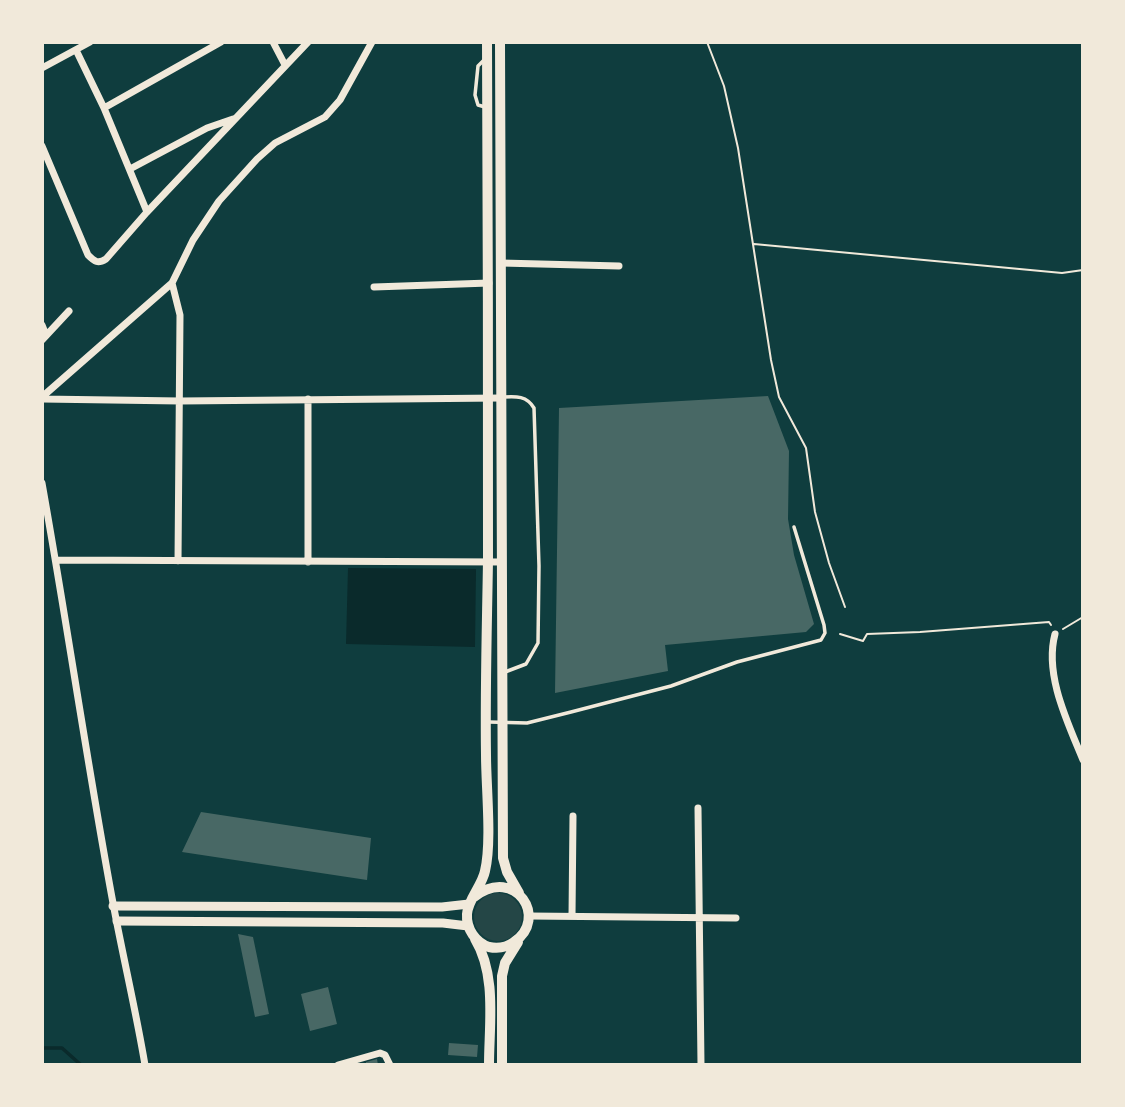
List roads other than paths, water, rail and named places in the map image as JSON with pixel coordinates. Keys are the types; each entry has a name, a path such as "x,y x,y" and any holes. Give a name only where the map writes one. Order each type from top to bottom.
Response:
{"highway":[{"path":"487,42 487,859 481,885 467,915 470,930 481,949 489,977 489,1065"},
{"path":"500,42 503,858 513,884 527,905 529,916 527,928 505,963 502,976 502,1065"},
{"path":"472,900 485,889 498,886 510,888 521,896"},
{"path":"470,930 480,942 490,947 501,948 520,938"}],"street":[{"path":"42,68 90,42"},
{"path":"104,108 220,42"},
{"path":"273,42 285,65"},
{"path":"42,146 88,255 95,262 106,260 233,119 308,42"},
{"path":"42,398 172,283 193,240 219,201 275,143 325,117 340,100 372,42"},
{"path":"76,50 104,108 147,212"},
{"path":"130,169 206,128 233,119"},
{"path":"501,263 619,266"},
{"path":"374,286 489,282"},
{"path":"172,283 180,315 178,561"},
{"path":"44,338 69,311"},
{"path":"42,325 44,338"},
{"path":"42,398 180,401 501,398"},
{"path":"307,562 308,399"},
{"path":"42,483 113,906 145,1065"},
{"path":"57,560 502,562"},
{"path":"1055,634 1052,645 1056,681 1067,720 1083,760"},
{"path":"698,808 701,1065"},
{"path":"572,816 572,916"},
{"path":"113,906 442,907 472,900"},
{"path":"529,916 736,918"},
{"path":"117,921 443,923 470,930"},
{"path":"338,1065 380,1053 385,1055 390,1065"}],"lane":[{"path":"501,398 523,398 531,402 534,408 539,566 538,643 526,664 503,673"},
{"path":"485,722 527,723 671,687 737,662 821,640 825,632 824,625 793,527"}],"waterway":[{"path":"42,1048 62,1048 81,1065"}]}
